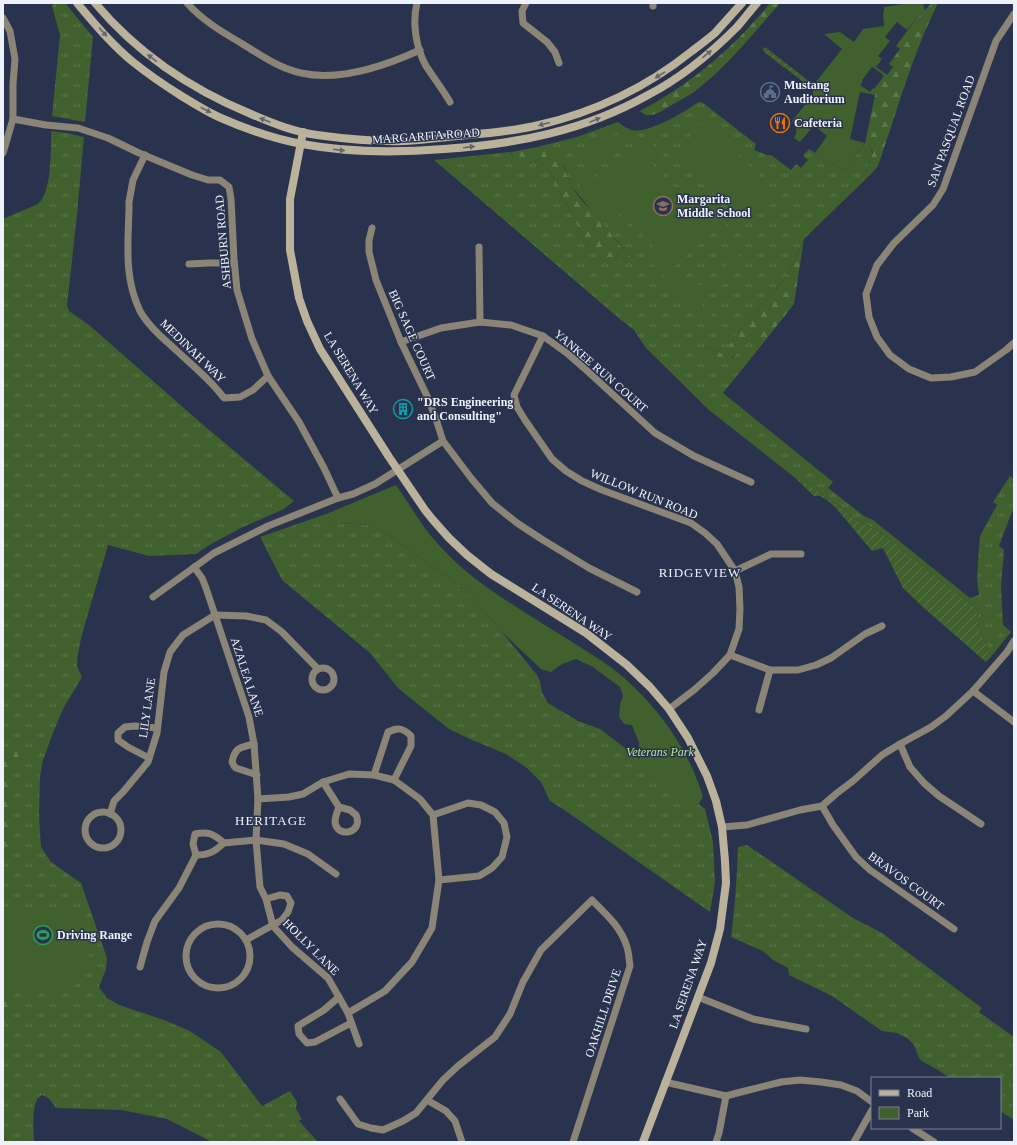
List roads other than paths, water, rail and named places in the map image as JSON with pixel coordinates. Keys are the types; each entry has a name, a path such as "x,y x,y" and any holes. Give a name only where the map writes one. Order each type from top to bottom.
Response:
{"main road":[{"name":"MARGARITA ROAD","path":"77,3 111,41 132,61 170,89 192,103 219,117 254,131 283,140 339,150 367,152 415,152 462,148 528,139 593,121 649,95 681,75 711,51 737,26 757,3"},
{"name":"MARGARITA ROAD","path":"95,3 138,47 164,68 222,102 267,121 302,132 340,138 383,141 433,139 518,129 573,116 596,108 625,95 666,71 714,34 742,3"},
{"name":"LA SERENA WAY","path":"302,132 290,199 290,250 300,298 307,321 320,349 425,510 449,538 491,574 586,633 627,665 650,687 669,709 688,738 707,776 716,801 722,827 726,883 720,929 711,963 643,1142"}],"street":[{"path":"187,3 207,21 259,54 283,67 302,73 340,75 365,70 391,62 420,50"},
{"path":"417,3 414,25 420,50 426,65 450,102"},
{"path":"526,3 522,11 523,23 546,42 555,52 559,63"},
{"name":"SAN PASQUAL ROAD","path":"1014,14 996,40 943,189 933,205 894,243 877,266 866,294 869,317 877,338 890,356 910,369 931,378 951,377 975,372 1014,343"},
{"path":"3,18 10,31 15,59 13,119 3,153"},
{"name":"ASHBURN ROAD","path":"13,119 46,125 78,128 108,138 192,175 208,180 220,180 229,187 237,290 252,339 268,376 299,422 324,468 338,498"},
{"name":"MEDINAH WAY","path":"145,155 133,180 129,202 128,271 130,284 141,311 162,338 216,387 224,398 240,397 253,390 268,376"},
{"name":"BIG SAGE COURT","path":"372,228 369,240 369,252 376,280 401,342 427,396 443,441 492,503 517,523 589,568 637,592"},
{"path":"479,247 480,322"},
{"path":"189,264 234,263"},
{"name":"YANKEE RUN COURT","path":"401,342 441,328 480,322 511,325 544,336 573,359 655,433 694,456 751,482"},
{"name":"WILLOW RUN ROAD","path":"544,336 514,395 517,407 552,459 566,471 582,481 602,490 691,522 717,544 735,571 739,587 739,629 730,655 694,690 669,709"},
{"path":"153,597 214,553 240,539 268,526 338,498 353,494 375,484 443,441"},
{"path":"735,571 771,554 801,554"},
{"name":"AZALEA LANE","path":"194,567 202,578 249,717 254,744 258,799"},
{"path":"215,616 246,616 266,620 282,632 318,669"},
{"name":"LILY LANE","path":"110,814 114,801 148,762 157,733 164,672 170,652 183,636 215,616"},
{"path":"730,655 770,670 798,670 816,665 831,658 865,634 882,626"},
{"path":"722,827 747,825 800,810 822,806 882,755 936,724 946,716 973,691 1014,641"},
{"path":"759,710 770,670"},
{"path":"973,691 1014,722"},
{"path":"149,758 128,748 118,740 118,734 125,727 135,726 157,728"},
{"path":"374,775 388,732 394,729 401,729 411,736 411,746 394,780"},
{"path":"254,744 235,751 232,762 236,768 257,775"},
{"path":"900,744 910,767 924,782 939,796 981,824"},
{"path":"258,799 288,797 302,794 324,782 349,774 374,775 394,780 420,799 434,815 439,880 432,928 412,962 385,991 348,1013"},
{"path":"324,782 339,807"},
{"name":"HOLLY LANE","path":"258,799 256,840 260,887 266,899 273,926 292,947 328,978 348,1013 359,1044"},
{"path":"434,815 468,804 481,805 495,812 504,823 507,837 502,857 492,868 479,876 439,880"},
{"name":"BRAVOS COURT","path":"822,806 856,858 870,870 954,929"},
{"path":"104,812 110,814 118,821 121,831 120,837 117,842 108,848 96,847 87,839 85,833 88,821 92,816 98,813 104,812"},
{"path":"140,967 155,921 179,888 196,855 193,844 195,834 203,832 211,834 216,836 224,843"},
{"path":"196,855 204,855 214,852 224,843 256,840 284,844 308,854 336,874"},
{"path":"246,940 282,920 288,912 291,903 287,896 280,895 266,899"},
{"name":"OAKHILL DRIVE","path":"427,1100 443,1080 458,1066 495,1037 510,1014 532,963 541,950 592,900 621,931 628,948 630,966 572,1142"},
{"path":"220,924 230,926 239,932 246,940 250,961 246,971 240,979 226,987 210,988 193,976 188,967 186,957 192,937 200,930 209,925 220,924"},
{"path":"339,997 324,1010 298,1026 299,1034 307,1043 315,1042 351,1023"},
{"path":"698,997 752,1019 806,1030"},
{"path":"665,1082 726,1096 781,1082 800,1080 842,1085 857,1091 871,1101"},
{"path":"716,1142 726,1096"},
{"path":"340,1099 358,1124 383,1130 416,1113 427,1100 446,1111 455,1121 462,1142"},
{"path":"854,1142 871,1112"},
{"path":"914,1129 934,1142"}],"place":[{"name":"Mustang Auditorium","path":"770,92"},
{"name":"Cafeteria","path":"780,123"},
{"name":"Margarita Middle School","path":"663,206"},
{"name":"\"DRS Engineering and Consulting\"","path":"403,409"},
{"name":"Driving Range","path":"43,935"}],"district":[{"name":"RIDGEVIEW","path":"700,572"},
{"name":"HERITAGE","path":"271,820"}],"park label":[{"name":"Veterans Park","path":"660,752"}]}
